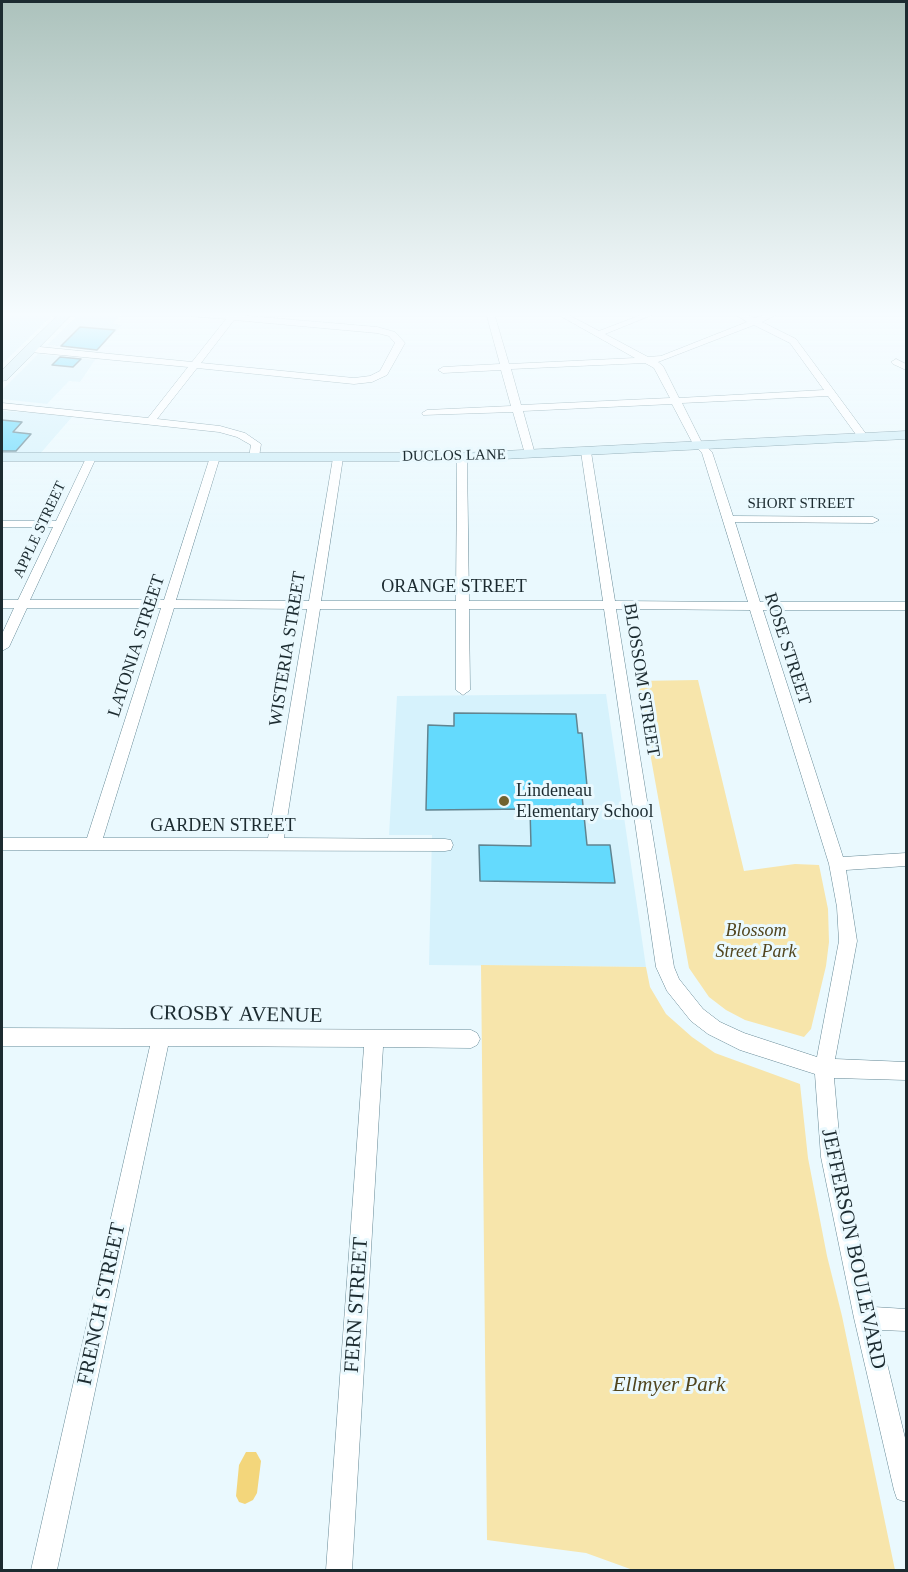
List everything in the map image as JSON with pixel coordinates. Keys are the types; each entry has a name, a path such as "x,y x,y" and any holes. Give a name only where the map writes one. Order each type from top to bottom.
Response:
{"street":[{"path":"151,421 178,386"},
{"path":"511,386 530,454"},
{"name":"ROSE STREET","path":"668,386 697,442 707,452 837,864"},
{"path":"826,386 864,438"},
{"path":"427,413 831,393"},
{"path":"2,406 220,429 241,435 256,444 254,458"},
{"name":"DUCLOS LANE","path":"2,457 462,457 906,436"},
{"name":"BLOSSOM STREET","path":"586,452 665,967 684,1001 714,1028 741,1041 824,1068"},
{"name":"LATONIA STREET","path":"93,845 215,457"},
{"path":"462,457 462,690"},
{"name":"APPLE STREET","path":"2,647 91,458"},
{"name":"WISTERIA STREET","path":"275,846 338,458"},
{"name":"SHORT STREET","path":"729,519 873,520"},
{"path":"2,524 59,524"},
{"name":"ORANGE STREET","path":"2,604 906,606"},
{"name":"GARDEN STREET","path":"2,844 445,845"},
{"path":"837,864 906,859"},
{"name":"JEFFERSON BOULEVARD","path":"837,864 848,941 824,1068 831,1157 865,1318 906,1490"},
{"name":"CROSBY AVENUE","path":"2,1037 471,1039"},
{"name":"FRENCH STREET","path":"44,1570 161,1037"},
{"name":"FERN STREET","path":"339,1570 374,1040"},
{"path":"824,1068 906,1071"},
{"path":"865,1318 906,1320"}],"shaded area":[{"path":"6,386 64,386 47,404 2,399 2,390"},
{"path":"2,411 72,417 39,455 2,455"},
{"path":"606,694 646,967 429,965 432,835 389,835 397,696"},
{"path":"246,1452 256,1452 261,1461 257,1493 253,1500 245,1504 239,1502 236,1496 239,1465"}],"green space":[{"name":"Blossom Street Park","path":"698,680 744,871 795,864 819,865 828,909 829,942 826,966 811,1029 804,1037 745,1020 726,1010 709,997 689,968 637,681"},
{"name":"Ellmyer Park","path":"481,965 646,967 650,987 666,1014 692,1037 715,1053 800,1084 808,1158 827,1256 842,1316 895,1570 633,1570 586,1553 487,1540"}],"building":[{"path":"2,420 22,422 13,432 31,434 16,451 2,451"},
{"name":"Lindeneau Elementary School","path":"454,713 576,714 578,733 582,733 587,786 581,786 587,845 610,845 615,883 480,881 479,845 531,846 530,809 426,810 428,725 454,726"}],"place":[{"name":"Lindeneau Elementary School","path":"504,801"}]}
